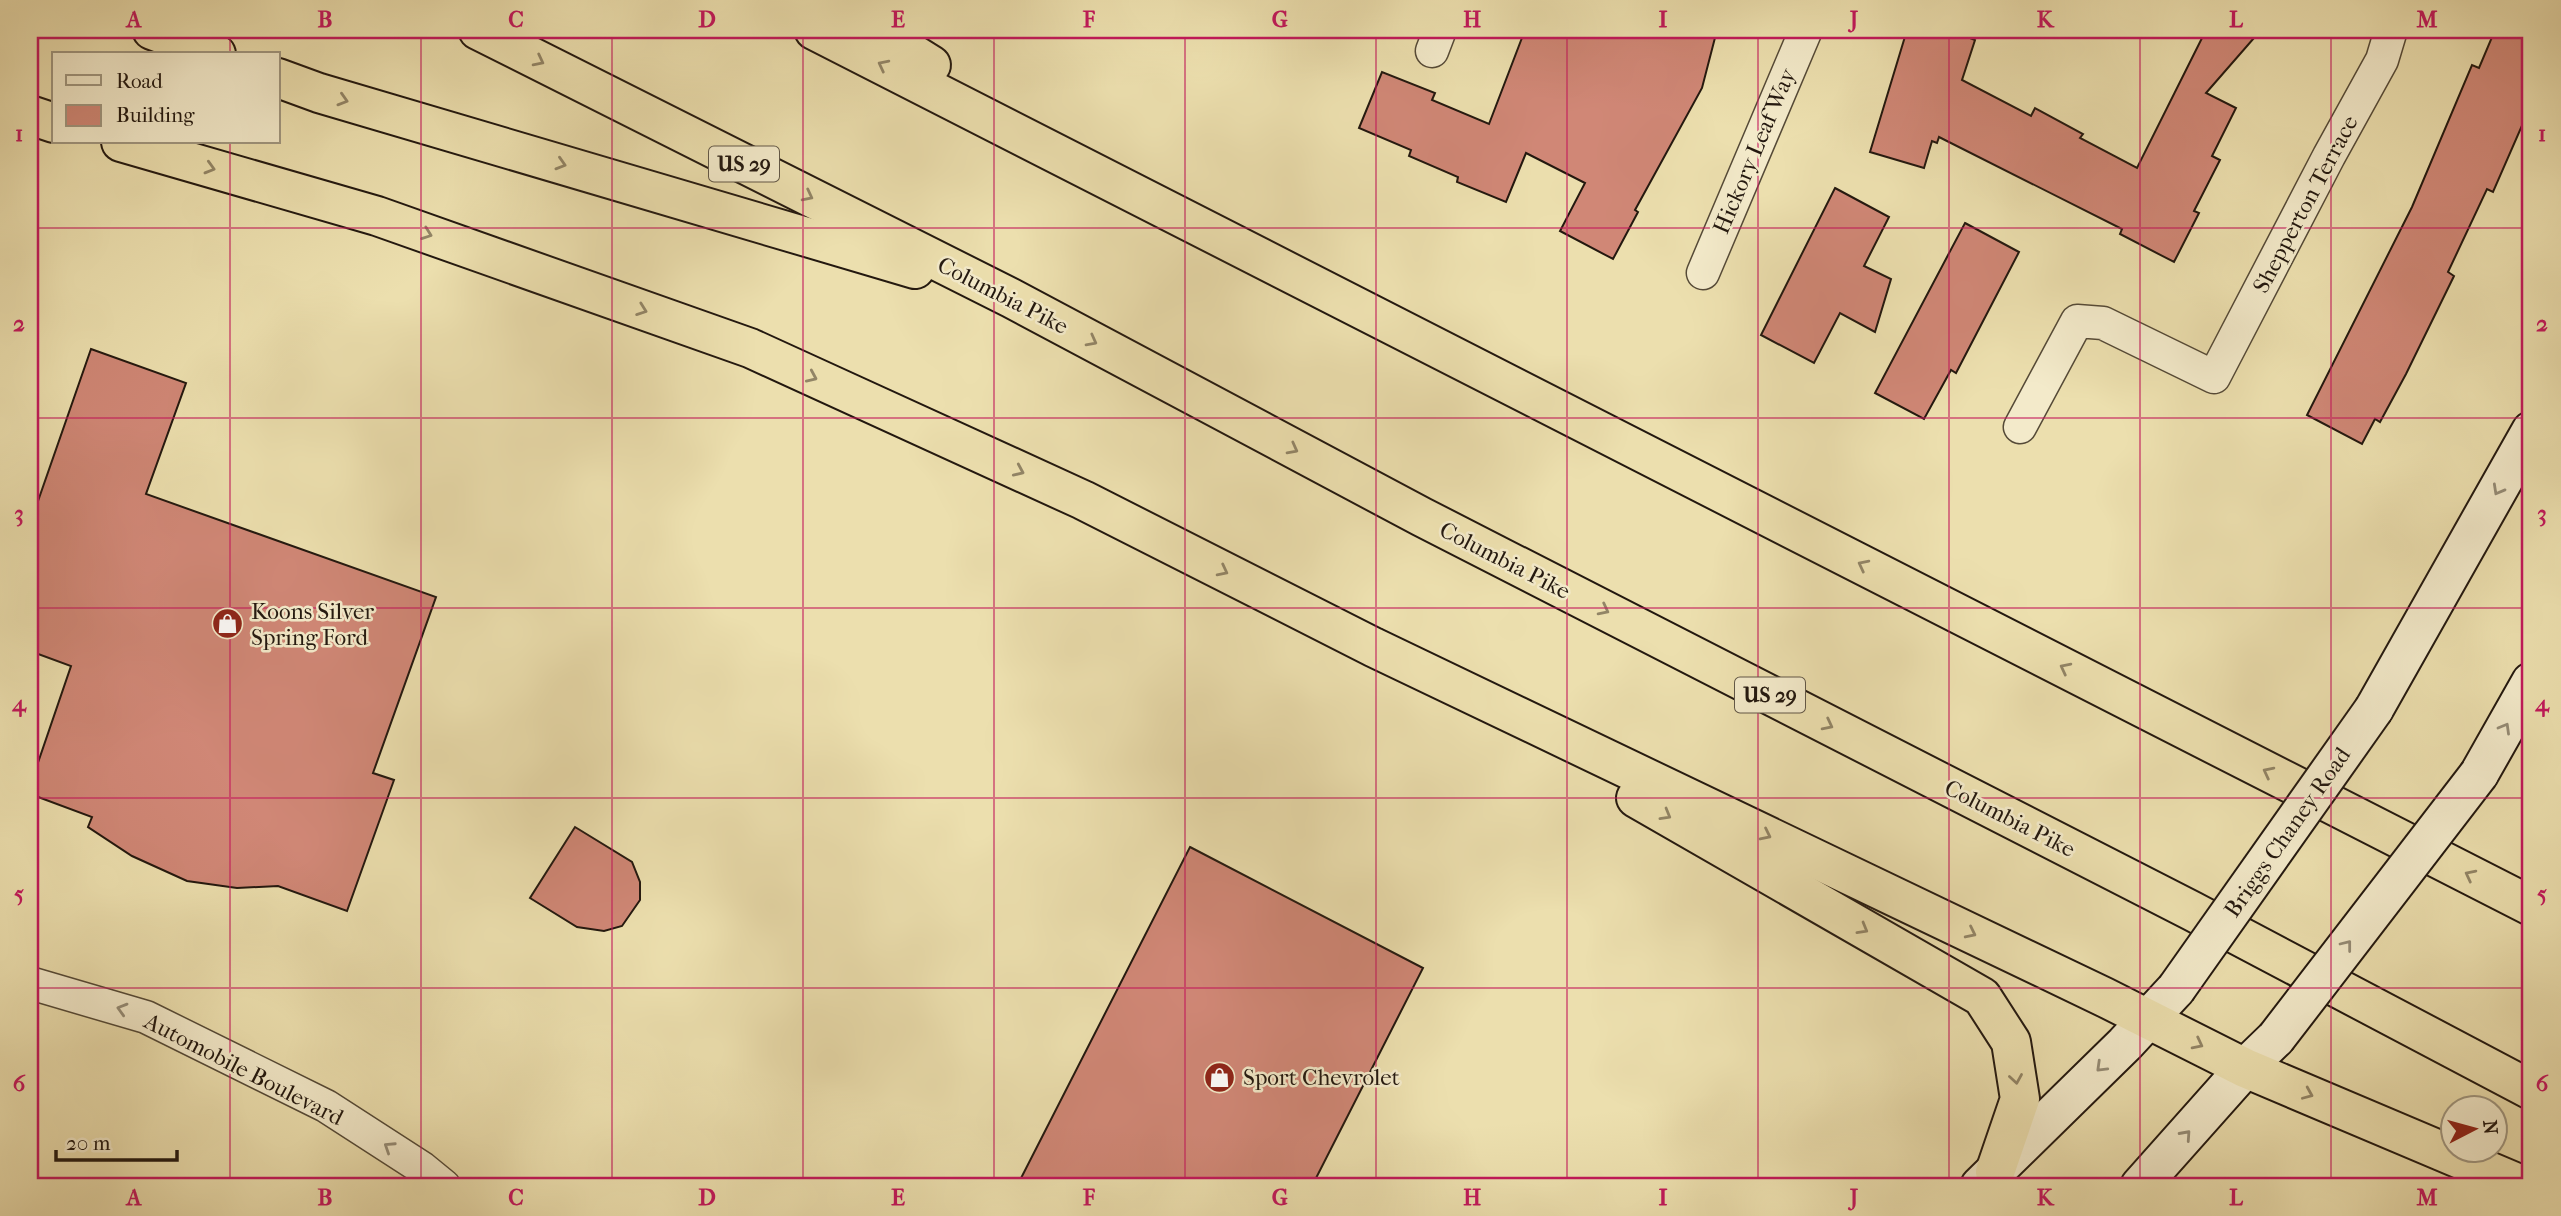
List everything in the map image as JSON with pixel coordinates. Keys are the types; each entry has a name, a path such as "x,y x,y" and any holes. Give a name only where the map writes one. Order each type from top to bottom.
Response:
{"highway":[{"name":"Columbia Pike","path":"478,30 1011,298 1422,517 2192,911 2531,1090"},
{"path":"814,30 2531,906"},
{"path":"876,30 1140,196"},
{"path":"151,31 210,52"},
{"path":"280,79 319,93 1011,298"},
{"path":"30,115 52,121"},
{"path":"128,144 377,216 750,348 1083,500 1373,647 2150,1019 2245,1068 2524,1186"},
{"path":"1373,647 1982,997 2011,1042 2020,1099 1987,1179"}],"main road":[{"name":"Briggs Chaney Road","path":"1987,1179 2150,1019 2176,989 2374,709 2531,430"},
{"path":"2140,1186 2245,1068 2276,1038 2479,774 2531,682"}],"street":[{"name":"Hickory Leaf Way","path":"1703,273 1805,30"},
{"name":"Shepperton Terrace","path":"2021,427 2077,321 2103,323 2214,377 2382,60 2392,30"},
{"name":"Automobile Boulevard","path":"30,982 146,1017 326,1106 422,1168 444,1186"}],"building":[{"path":"1525,30 1717,30 1702,88 1635,210 1638,212 1613,259 1560,231 1585,183 1526,153 1506,202 1457,182 1458,177 1409,156 1411,150 1359,128 1382,72 1435,93 1432,100 1489,124"},
{"path":"1907,30 1969,30 1967,37 1975,40 1962,80 2031,116 2035,108 2083,134 2080,138 2137,168 2206,30 2261,30 2206,93 2236,108 2212,156 2220,160 2194,211 2199,213 2174,262 2120,234 2122,229 1939,137 1937,143 1932,141 1924,168 1870,152"},
{"path":"2495,30 2531,30 2531,105 2493,192 2487,189 2448,272 2454,276 2406,374 2380,422 2375,419 2362,444 2307,415 2412,207 2472,65 2479,68"},
{"path":"1835,188 1889,217 1864,266 1891,279 1875,332 1840,313 1814,363 1761,335"},
{"path":"1965,223 2019,252 1956,373 1951,370 1924,419 1875,393"},
{"name":"Koons Silver Spring Ford","path":"91,349 186,383 146,494 436,597 373,773 394,780 347,911 278,886 237,888 187,881 132,856 88,827 92,817 30,794 30,786 71,666 30,651 30,524"},
{"path":"575,827 632,862 640,882 640,900 622,926 604,931 577,927 530,898"},
{"name":"Sport Chevrolet","path":"1190,847 1423,968 1312,1186 1017,1186"}],"place":[{"name":"Koons Silver Spring Ford","path":"228,624"},
{"name":"Sport Chevrolet","path":"1220,1077"}]}
